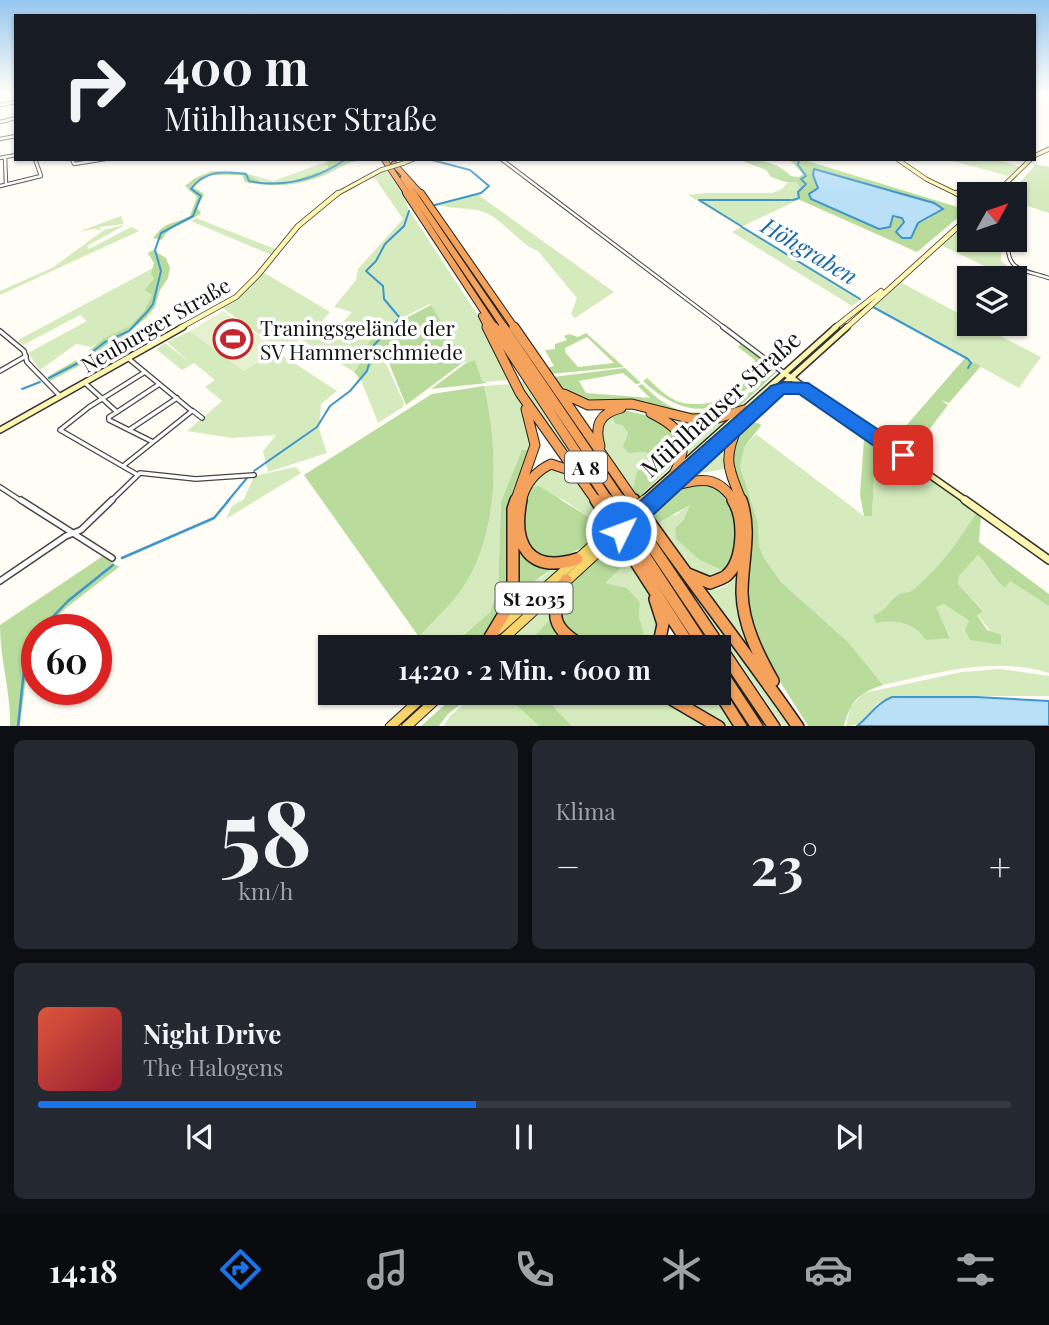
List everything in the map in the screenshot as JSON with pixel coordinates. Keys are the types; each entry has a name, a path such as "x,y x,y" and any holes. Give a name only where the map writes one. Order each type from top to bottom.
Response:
{"highway":[{"path":"393,161 425,198 675,560 742,646 796,723"},
{"name":"A 8","path":"393,161 467,285 696,635"},
{"name":"A 8","path":"393,161 774,726"},
{"path":"425,198 437,207"},
{"path":"467,285 520,393 533,430 534,445 513,509 513,590 495,635"},
{"path":"529,336 534,355"},
{"path":"552,383 570,399 588,406 634,405 682,418 703,420 744,410"},
{"path":"520,393 580,478 683,635"},
{"path":"607,462 598,441 596,423 602,415 610,411 631,409 658,416 680,435 684,441 685,453 675,472"},
{"path":"738,426 727,445 725,458 747,524 742,590 744,618 754,646 796,723"},
{"path":"578,559 552,565 536,561 528,556 520,542 519,526 524,495 536,471 546,465 555,464 580,478"},
{"path":"670,487 693,478 717,482 732,496 741,527 736,562 728,576 721,581 709,584 699,581 675,560"},
{"path":"644,574 662,618 663,635"},
{"path":"565,635 555,623 555,604 566,580"},
{"path":"731,687 757,726"},
{"path":"682,705 719,726"},
{"path":"727,705 741,726"}],"main road":[{"name":"Neuburger Straße","path":"0,430 236,297 250,286 299,225 358,180 382,170 393,161"},
{"path":"900,161 918,175 957,194"},
{"path":"1007,182 1029,161"},
{"path":"897,279 957,227"},
{"name":"Mühlhauser Straße","path":"500,635 566,580 675,472 833,329 897,279"},
{"name":"Mühlhauser Straße","path":"648,501 670,487 897,279"},
{"path":"784,373 791,377"},
{"name":"Mühlhauser Straße","path":"791,377 802,388 833,407"},
{"name":"Mühlhauser Straße","path":"791,377 1049,560"},
{"path":"777,390 802,388"},
{"name":"Mühlhauser Straße","path":"499,635 578,559 605,540"},
{"path":"390,726 414,705"},
{"path":"406,726 430,705"}],"street":[{"path":"2,158 6,184"},
{"path":"0,186 41,176 36,161"},
{"path":"73,161 79,165 96,161"},
{"path":"504,161 784,373"},
{"path":"0,170 5,169"},
{"path":"1007,252 1012,265 1049,278"},
{"path":"0,331 6,340 13,339 26,356 27,362 60,396"},
{"path":"0,371 26,356"},
{"path":"129,359 202,418"},
{"path":"138,475 60,430 102,398 145,372"},
{"path":"85,383 117,412"},
{"path":"151,441 109,420 109,417 158,385"},
{"path":"130,430 177,398"},
{"path":"124,466 151,441 192,411"},
{"path":"0,581 80,530 120,495 138,475 145,472 196,478 254,475"},
{"path":"0,487 112,558"}],"green space":[{"path":"356,161 308,181 287,185 245,182 242,175 209,175 193,187 204,194 197,208 201,213 174,227 162,240 153,238 166,225 190,216 197,197 185,186 195,178 212,171 244,172 262,183 289,182 326,169 326,162"},
{"path":"743,161 766,162 791,176 799,177 803,174 791,161 808,161 957,207 957,218 917,252 800,200 797,192 801,188 796,182 771,177 766,170","holes":["813,171 906,196 930,218 918,223 915,232 896,232 904,222 902,218 891,218 889,227 815,202 809,194 818,188"]},
{"path":"953,161 1002,161 1020,167 1008,176"},
{"path":"326,162 326,169 286,182 266,183 248,176 249,174 273,181"},
{"path":"1036,164 1049,167 1049,213 1027,206 1027,182 1020,182"},
{"path":"386,169 403,195 409,210 477,314 510,380 482,382 475,360 466,363 430,304 404,317 380,334 364,351 354,372 302,340 313,331 280,354 337,391 321,404 319,429 327,453 268,472 263,451 276,435 232,438 187,431 222,401 205,387 215,380 194,363 182,370 156,349 165,343 189,362 167,342 190,331 244,371 278,348 221,307 250,288 263,272 330,312 316,328 331,336 352,312 334,307 356,280 358,269 403,219 375,178 369,178 344,191 363,178"},
{"path":"789,181 796,182 801,188 797,192 800,199 741,227 688,195 772,193 782,189"},
{"path":"477,194 614,292 575,318 571,314 577,298 538,251 484,212 435,204"},
{"path":"121,216 124,224 99,227 103,230 78,232"},
{"path":"196,218 278,250 274,256 191,221"},
{"path":"125,225 87,246 89,249 131,227 139,231 0,295 0,291 52,268 103,230"},
{"path":"741,227 860,300 852,306 732,232"},
{"path":"957,232 957,252 1001,252 1001,261 1008,266 984,266 941,245"},
{"path":"153,250 166,258 170,268 155,307 120,339 109,343 84,363 50,381 47,377 83,356 103,339 130,326 144,311 152,295 145,290 154,278 151,274 154,263 148,253"},
{"path":"153,268 154,277 146,291 152,295 144,311 130,326 91,347 76,344 40,370 28,353 87,321 80,315 23,345 18,340"},
{"path":"904,279 902,283 957,313 957,336 1001,336 1041,357 1019,388 874,307"},
{"path":"431,305 465,361 406,405 382,346 377,345 372,365 361,380 354,372 363,351 374,337 397,320"},
{"name":"Traningsgelände der SV Hammerschmiede","path":"223,311 277,348 244,371 190,331"},
{"path":"586,333 624,367 550,374 547,368 554,366 545,350 555,349 555,344 567,340 564,336 569,334 578,337","holes":["587,337 614,363 578,367 565,352 565,348"]},
{"path":"742,343 766,362 748,388 721,405 708,408 681,406 668,400 643,381 647,378 666,395 682,403 720,401 741,387 755,360 738,347"},
{"path":"377,344 404,403 403,407 378,423 361,380 372,365"},
{"path":"965,358 981,366 949,403 941,400 948,405 922,439 909,442 898,435"},
{"path":"475,360 482,381 487,383 431,389 466,363"},
{"path":"768,366 778,371 740,406 733,411 708,418 590,404 564,392 553,377 625,368 641,383 636,384 623,373 579,381 586,393 650,398 638,386 642,384 660,400 675,408 700,412 726,407 748,394 760,383"},
{"path":"524,381 614,520 517,382"},
{"path":"512,384 523,408 532,447 501,502 498,589 490,612 462,635 421,635 462,589 484,543 490,517 494,463 484,386"},
{"path":"484,386 492,436 493,490 484,543 474,567 462,589 421,635 418,635 304,475 432,394"},
{"path":"812,397 876,440 872,516 864,516 860,495 864,439 808,399"},
{"path":"624,410 654,417 681,440 675,463 637,499 632,492 639,464 653,459 646,452 629,453 623,447 628,433 622,425 615,424 609,413"},
{"path":"609,413 614,424 622,425 628,433 625,440 629,453 646,452 653,460 634,483 632,492 601,441 601,419"},
{"path":"663,417 732,417 684,460 687,446 685,441 679,431"},
{"path":"752,422 761,424 745,446 740,466 758,523 759,546 764,558 781,582 848,642 883,685 867,691 856,700 844,726 808,726 764,656 751,623 731,471 736,436"},
{"path":"756,434 864,516 872,516 876,440 977,512 945,558 919,585 890,607 873,615 950,637 935,606 944,604 970,622 971,640 1001,645 977,614 983,610 958,584 959,576 978,555 1005,588 1010,580 1049,606 1049,673 1028,668 987,666 945,671 883,685 848,642 781,582 764,558 759,546 758,523 740,466 745,446"},
{"path":"725,442 725,469 690,475"},
{"path":"522,450 531,450 512,577 502,618 486,635 463,635 490,612 498,589 501,502"},
{"path":"296,467 301,473 226,519 232,506 244,499 254,476"},
{"path":"552,468 575,479 601,516 590,518 564,500 529,488 542,472"},
{"path":"716,484 733,505 738,537 728,573 700,560 676,539 675,528 684,519 690,505 658,523 651,510 679,486"},
{"path":"539,486 590,518 601,516 607,525 585,546 554,562 530,554 521,516 529,488"},
{"path":"691,503 684,519 675,528 677,539 701,560 728,573 714,580 692,574 647,513 651,510 652,516 676,515"},
{"path":"977,512 1049,562 1049,566 981,516 979,542 1049,594 1049,606 1010,581 1005,588 978,555 959,576 958,584 983,611 977,615 987,630 1001,635 1001,645 970,640 965,630 969,621 944,604 936,607 950,638 926,640 910,626 890,622 876,623 873,615 885,609 898,595 911,591 932,573"},
{"path":"641,519 727,635 721,635"},
{"path":"617,541 630,559 605,583 627,588 640,602 639,617 644,633 575,635 559,624 564,590"},
{"path":"516,543 532,562 552,569 529,585 518,580"},
{"path":"103,556 119,567 60,614 21,614 23,705 20,726 10,726 0,625"},
{"path":"630,559 651,596 659,618 656,635 642,635 640,602 627,588 604,583"},
{"path":"567,565 506,621 518,580 540,579 552,569"},
{"path":"737,576 743,621 759,663 700,588 720,588"},
{"path":"554,599 552,617 535,635 514,635"},
{"path":"552,617 566,635 535,635"},
{"path":"731,641 794,726 783,726 731,650"},
{"path":"1000,669 1049,676 1049,696 892,696 876,704 860,723 846,726 850,707 864,693 962,672"},
{"path":"445,705 460,705 439,726 421,726"},
{"path":"463,705 516,705 539,726 444,726"},
{"path":"516,705 552,705 572,726 539,726"},
{"path":"552,705 672,705 712,726 572,726"},
{"path":"694,705 725,705 739,726 726,726"}],"water":[{"path":"814,169 934,203 943,209 918,223 911,238 902,238 896,232 904,222 902,218 893,216 890,227 879,229 811,199 809,194 818,188 813,175"},
{"path":"892,697 976,697 1049,701 1049,726 857,726 877,706"}],"waterway":[{"path":"49,378 78,363 105,342 129,331 147,312 153,304 161,271 155,250 161,233 193,216 201,196 191,189 202,178 231,172 246,174 249,181 287,182 312,177 343,161"},
{"path":"435,205 481,193 489,186 470,170 436,161"},
{"name":"Höhgraben","path":"793,200 799,198 798,192 806,184 801,179 806,176 798,165 799,161"},
{"name":"Höhgraben","path":"741,226 699,200 791,200"},
{"path":"254,471 317,427 330,406 350,391 367,371 374,345 400,318 384,299 383,286 366,271 376,261 385,244 404,226 409,211"},
{"name":"Höhgraben","path":"742,227 860,299"},
{"name":"Höhgraben","path":"873,307 968,359 971,363 968,368"},
{"path":"22,389 40,382"},
{"path":"227,502 247,478"},
{"path":"122,558 214,518 229,500"},
{"path":"55,614 113,565"},
{"path":"18,726 21,698"}],"place":[{"name":"Traningsgelände der SV Hammerschmiede","path":"233,339"}],"route":[{"path":"621,531 777,390 784,388 802,388 903,455"}]}
